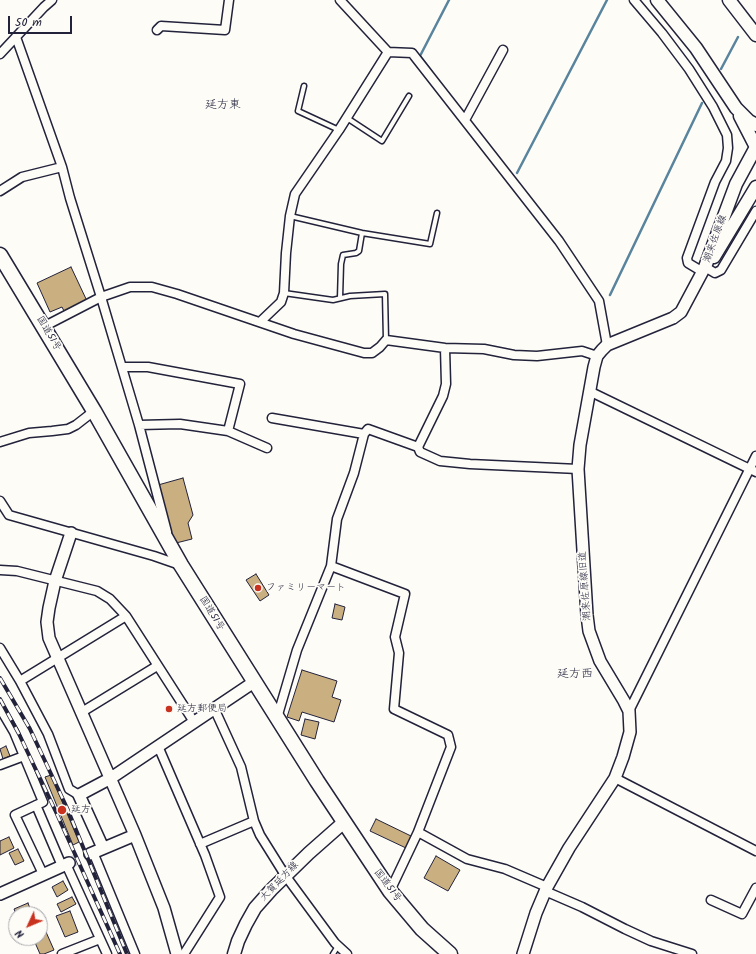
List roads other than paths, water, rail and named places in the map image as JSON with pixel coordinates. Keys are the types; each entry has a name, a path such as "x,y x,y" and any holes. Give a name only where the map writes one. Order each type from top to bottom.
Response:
{"highway":[{"name":"国道51号","path":"0,255 94,410 181,565 343,823 390,891 422,929 450,954"}],"main road":[{"path":"657,0 696,48 736,108 756,147"},
{"path":"730,0 756,35"},
{"path":"736,108 749,121 756,124"},
{"name":"潮来佐原線","path":"704,269 736,184 756,147"},
{"name":"潮来佐原線","path":"704,269 712,261 750,200 756,187"},
{"name":"大賀延方線","path":"234,954 238,941 255,908 285,875 343,823"}],"street":[{"path":"0,54 52,0"},
{"path":"157,30 161,26 225,30 229,0"},
{"path":"340,0 388,52 412,53 559,240 599,301 608,345"},
{"path":"634,0 662,33 689,69 713,107 727,135 728,148 726,161 715,182 687,258 688,263 715,272 721,270 756,211"},
{"path":"16,37 62,167 139,425 172,550"},
{"path":"465,120 503,50"},
{"path":"260,322 281,302 284,293 290,216 295,194 347,118 388,52"},
{"path":"0,191 22,177 62,167"},
{"path":"44,327 101,297 130,287 152,287 177,294 294,334 364,353 372,353 386,340 445,348 484,349 514,355 537,356 582,351 597,356 608,345 673,318 681,312 704,269"},
{"path":"418,447 443,396 446,384 445,348"},
{"name":"潮来佐原線旧道","path":"523,954 536,913 546,889 569,848 614,778 627,745 630,722 629,712 624,701 600,661 590,632 587,615 578,469 580,445 589,391 597,356"},
{"path":"122,367 148,367 240,384 228,431"},
{"path":"589,391 753,470"},
{"path":"0,442 29,433 52,432 68,429 76,425 94,410"},
{"path":"272,418 364,434"},
{"path":"139,425 180,424 228,431 267,448"},
{"path":"277,719 297,650 331,566 337,520 354,473 364,434 368,429 418,447 420,452 440,461 470,464 578,469"},
{"path":"629,712 753,470 756,456"},
{"path":"0,501 9,515"},
{"path":"0,515 9,515 181,565"},
{"path":"71,533 55,581 49,608 47,622 49,638 135,835 164,908 177,954"},
{"path":"331,566 405,594 395,637 399,654 394,709 448,735 451,747 418,832 390,891"},
{"path":"0,570 17,572 97,591 110,599 126,616 194,722"},
{"path":"20,681 126,616"},
{"path":"0,648 20,681 48,734 69,789 79,795 95,852 135,954"},
{"path":"82,712 157,666"},
{"path":"79,795 111,778 254,682"},
{"path":"0,708 14,732 43,802 15,815 43,874"},
{"path":"214,708 241,767 254,821 260,835 285,875 338,946 347,954"},
{"path":"158,746 200,844 220,897 184,954"},
{"path":"0,765 24,756"},
{"path":"614,778 756,851"},
{"path":"36,805 66,864 107,954"},
{"path":"200,844 254,821"},
{"path":"418,832 467,859 505,869 638,935 692,954"},
{"path":"95,852 135,835"},
{"path":"0,894 66,864"},
{"path":"711,900 742,914 756,888"},
{"path":"62,954 100,939"}],"lane":[{"path":"304,86 298,111 339,130"},
{"path":"347,118 382,141 409,96"},
{"path":"290,216 362,233 430,244 437,213"},
{"path":"340,298 341,264 343,255 356,253 359,251 362,233"},
{"path":"284,293 333,300 350,296 385,294 386,340"},
{"path":"333,954 338,946"}],"waterway":[{"path":"432,72 420,56 449,0"},
{"path":"517,173 607,0"},
{"path":"721,69 738,37"},
{"path":"610,295 702,103"}],"tunnel":[{"path":"69,863 90,854"}],"railway":[{"path":"0,678 30,729 67,808 127,954"},
{"path":"0,699 19,734 56,812 120,954"}],"place":[{"name":"ファミリーマート","path":"258,588"},
{"name":"延方郵便局","path":"169,709"},
{"name":"延方","path":"62,810"}],"district":[{"name":"延方東","path":"223,106"},
{"name":"延方西","path":"575,675"}]}
